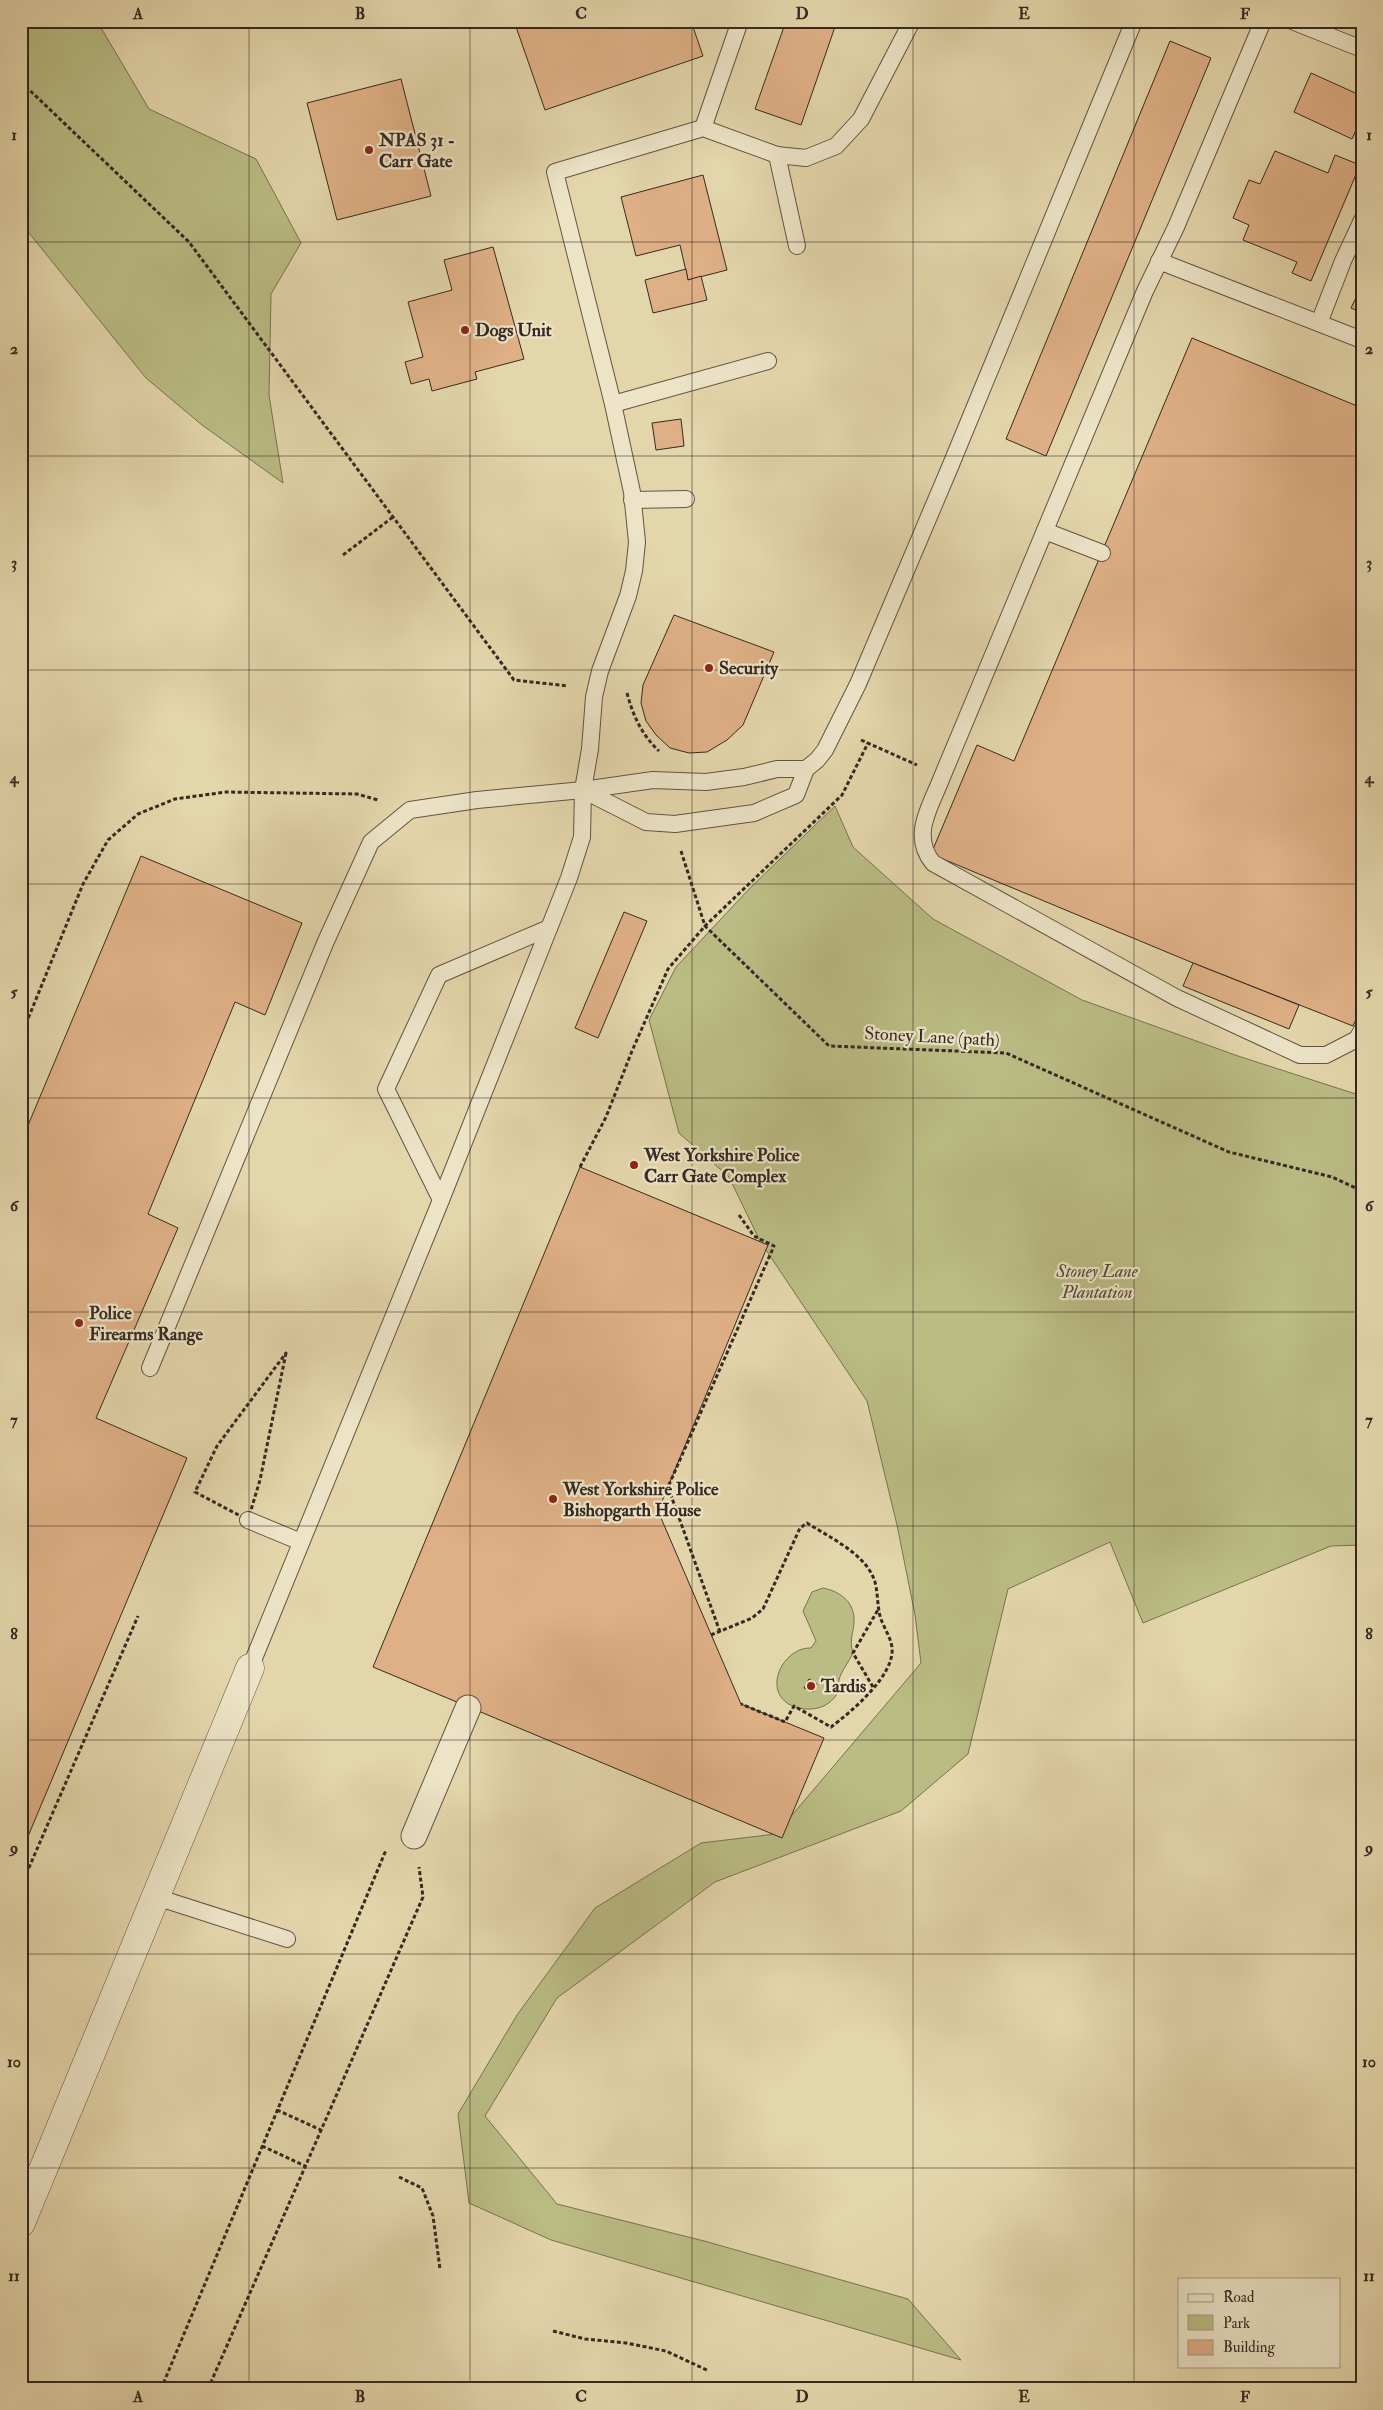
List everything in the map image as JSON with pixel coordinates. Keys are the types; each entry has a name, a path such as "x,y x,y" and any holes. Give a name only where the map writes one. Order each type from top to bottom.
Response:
{"street":[{"path":"21,2222 250,1668"},
{"path":"414,1836 468,1708"}],"lane":[{"path":"703,128 740,21"},
{"path":"250,1668 441,1200 569,878 582,837 583,790 590,749 594,697 600,671 628,596 634,571 637,542 632,500 613,404 554,172 703,128 777,155 806,158 836,146 861,119 912,21"},
{"path":"583,790 646,822 675,824 754,813 796,795 806,769 817,760 836,728 858,684 912,559 1134,21"},
{"path":"1264,21 1159,261 942,777 922,832 921,844 933,863 1176,998 1300,1054 1326,1055 1356,1039 1362,1030"},
{"path":"1292,21 1362,49"},
{"path":"777,155 797,246"},
{"path":"1319,323 1342,261 1362,220"},
{"path":"1159,261 1362,340"},
{"path":"613,404 768,361"},
{"path":"632,500 686,499"},
{"path":"1045,531 1102,553"},
{"path":"150,1368 326,941 371,842 410,810 477,800 583,790 653,780 706,782 744,777 777,769 806,769"},
{"path":"441,1200 386,1089 438,974 549,928"},
{"path":"248,1520 301,1542"},
{"path":"156,1897 288,1939"}],"path":[{"path":"21,82 189,242 514,680 567,685 594,697"},
{"path":"343,555 394,517"},
{"path":"627,693 638,725 649,741 665,756"},
{"path":"836,728 942,777"},
{"path":"580,1167 606,1117 632,1051 668,969 705,926 842,795 868,743"},
{"path":"21,1036 83,884 108,840 138,814 175,799 226,792 357,794 410,810"},
{"name":"Stoney Lane (path)","path":"680,847 705,926 829,1046 1006,1054 1229,1152 1332,1177 1362,1191"},
{"path":"720,1632 668,1487 774,1246 754,1236 739,1215"},
{"path":"286,1353 260,1480 248,1520 195,1492 217,1446 286,1353"},
{"path":"711,1635 752,1618 763,1609 800,1528 807,1523 863,1561 874,1578 879,1608 892,1647 892,1661 884,1676 846,1715 831,1727 794,1706 785,1722 741,1704"},
{"path":"873,1687 853,1653 879,1608"},
{"path":"21,1886 138,1616"},
{"path":"161,2389 386,1849 414,1836 423,1896 208,2389"},
{"path":"277,2110 321,2130"},
{"path":"262,2146 305,2166"},
{"path":"399,2177 422,2188 433,2216 440,2269"},
{"path":"553,2331 585,2339 626,2343 666,2351 709,2371"}],"green space":[{"path":"21,21 97,21 149,109 256,159 301,243 271,294 269,395 283,483 202,425 146,378 21,223"},
{"name":"Stoney Lane Plantation","path":"835,806 853,847 933,919 1082,1000 1238,1056 1362,1096 1362,1545 1331,1546 1143,1623 1110,1542 1008,1589 968,1754 901,1811 715,1882 557,1998 485,2116 557,2204 708,2242 908,2299 961,2360 551,2240 469,2203 458,2114 517,2015 595,1908 701,1843 776,1834 921,1663 915,1615 897,1525 867,1401 760,1241 729,1177 679,1133 649,1020 676,967 750,888"},
{"path":"823,1588 834,1591 844,1597 851,1606 854,1618 851,1639 853,1653 840,1677 834,1699 818,1708 802,1709 794,1707 782,1698 778,1691 778,1676 781,1668 790,1656 797,1651 811,1648 816,1641 803,1611 812,1592"}],"building":[{"path":"514,21 691,21 703,56 545,110"},
{"path":"786,21 837,21 801,125 755,109"},
{"path":"1170,41 1211,58 1046,456 1006,439"},
{"path":"1311,73 1362,96 1362,117 1352,139 1294,112"},
{"name":"NPAS 31 - Carr Gate","path":"401,79 431,196 337,220 307,103"},
{"path":"1275,151 1328,173 1335,155 1360,165 1311,281 1292,273 1297,262 1243,240 1249,225 1233,218 1249,180 1260,184"},
{"path":"703,175 727,270 688,280 680,245 636,256 621,197"},
{"name":"Dogs Unit","path":"493,247 524,359 475,372 477,379 432,391 429,379 411,384 405,362 423,357 408,302 452,290 444,260"},
{"path":"686,269 688,280 701,276 707,300 653,313 645,280"},
{"path":"1362,285 1362,313 1351,308"},
{"path":"1192,338 1362,408 1362,1006 1353,1026 1193,963 931,854 977,745 1014,761"},
{"path":"681,419 684,446 656,450 652,423"},
{"name":"Security","path":"674,615 774,652 743,725 727,740 707,752 689,753 670,748 656,735 646,721 641,703 643,685"},
{"name":"Police Firearms Range","path":"141,856 302,923 265,1015 235,1002 148,1214 178,1228 96,1418 187,1458 21,1853 21,1142"},
{"path":"624,912 647,921 598,1038 575,1028"},
{"path":"1193,963 1299,1005 1289,1029 1183,986"},
{"name":"West Yorkshire Police Bishopgarth House","path":"580,1167 768,1245 658,1511 741,1704 824,1738 782,1838 373,1667"},
{"name":"Tardis","path":"809,1679 817,1684 813,1692 804,1688"}],"place":[{"name":"NPAS 31 - Carr Gate","path":"369,150"},
{"name":"Dogs Unit","path":"465,330"},
{"name":"Security","path":"709,668"},
{"name":"West Yorkshire Police Carr Gate Complex","path":"634,1165"},
{"name":"Police Firearms Range","path":"79,1323"},
{"name":"West Yorkshire Police Bishopgarth House","path":"553,1499"},
{"name":"Tardis","path":"811,1686"}]}
